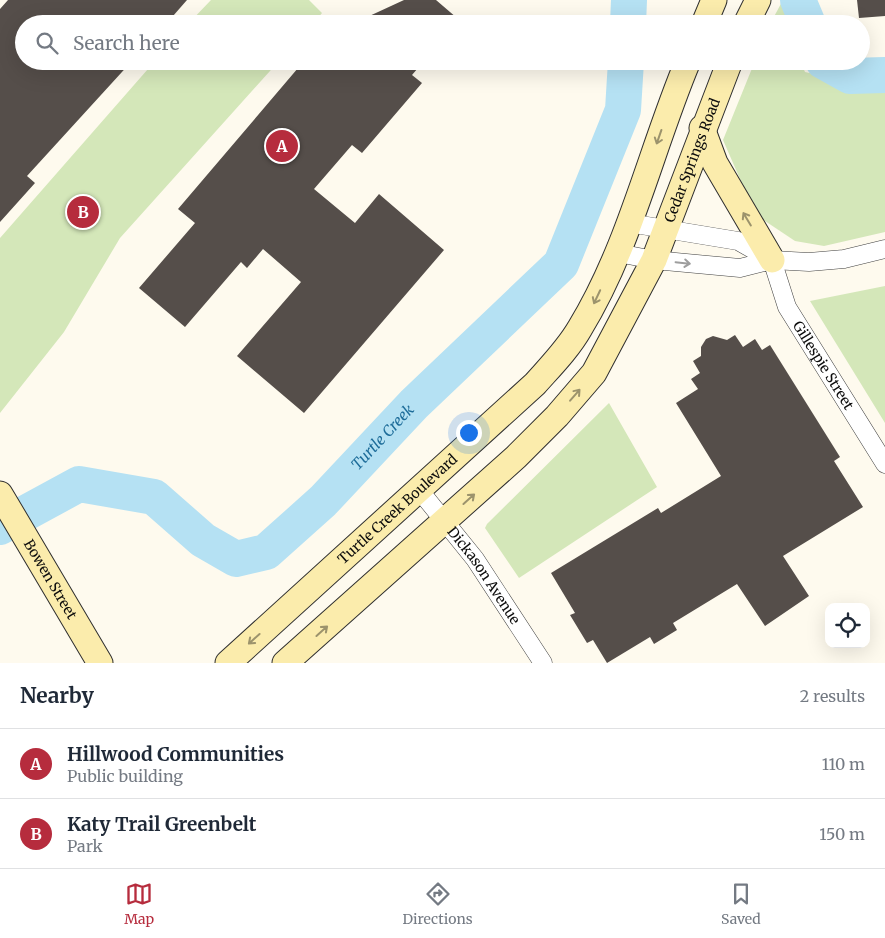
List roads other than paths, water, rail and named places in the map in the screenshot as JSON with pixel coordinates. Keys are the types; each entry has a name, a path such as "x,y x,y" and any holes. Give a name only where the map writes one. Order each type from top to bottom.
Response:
{"main road":[{"path":"750,15 758,0"},
{"path":"708,15 714,1"},
{"path":"618,253 685,70"},
{"name":"Cedar Springs Road","path":"654,260 702,128 726,70"},
{"path":"702,128 718,168 772,260"},
{"name":"Turtle Creek Boulevard","path":"228,663 420,491 535,384 568,346 594,303 618,253"},
{"path":"286,663 445,521 557,416 594,373 654,260"},
{"name":"Bowen Street","path":"0,494 100,663"}],"street":[{"path":"629,223 738,241 772,260"},
{"path":"618,253 654,260 740,268 772,260 809,262 844,259 885,250"},
{"name":"Gillespie Street","path":"772,260 787,307 885,464"},
{"name":"Dickason Avenue","path":"420,491 475,559 543,663"}],"waterway":[{"name":"Turtle Creek","path":"628,15 629,0"},
{"name":"Turtle Creek","path":"798,0 804,15"},
{"name":"Turtle Creek","path":"0,527 79,484 154,497 203,540 236,559 266,552 323,501 414,404 561,264 623,110 625,70"},
{"name":"Turtle Creek","path":"839,70 850,76 885,75"}],"place":[{"name":"Hillwood Communities","path":"282,146"},
{"name":"Katy Trail Greenbelt","path":"83,212"}]}
